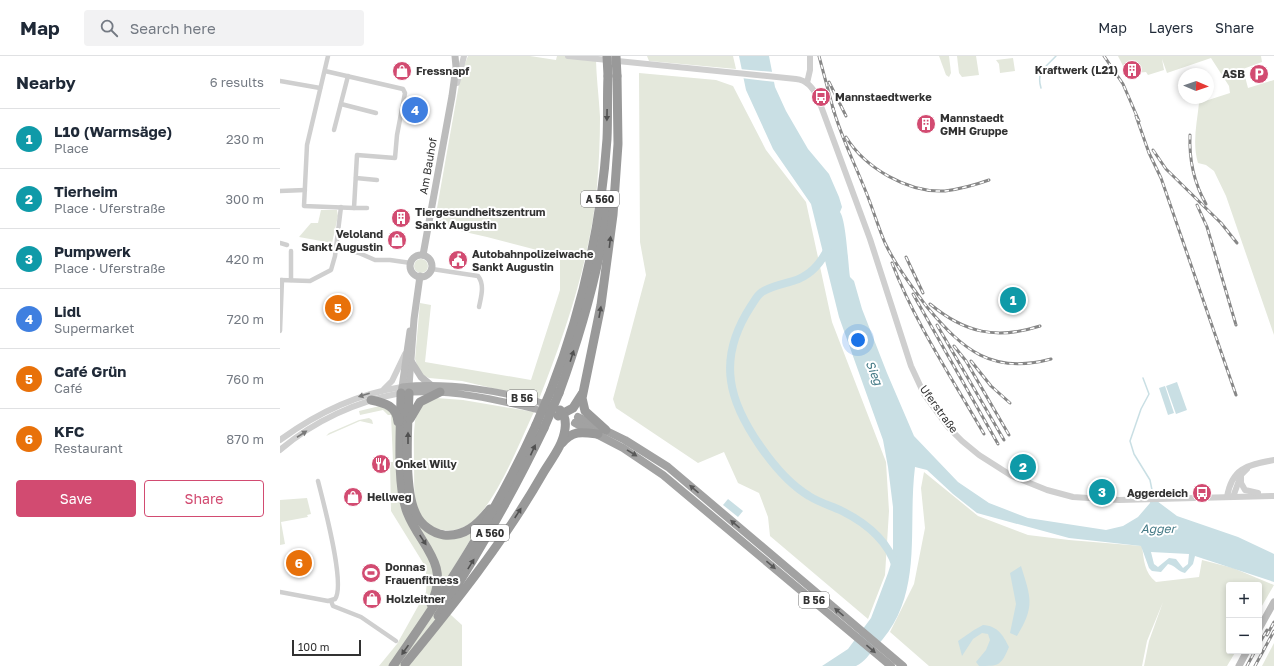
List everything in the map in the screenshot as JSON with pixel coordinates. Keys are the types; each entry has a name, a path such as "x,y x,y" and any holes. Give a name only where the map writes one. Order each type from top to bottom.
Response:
{"highway":[{"name":"A 560","path":"405,665 487,540 518,482 555,392 587,307 601,245 613,162 617,109 612,76 607,56"},
{"name":"A 560","path":"555,392 581,299 595,237 605,162 612,76 616,56"},
{"path":"405,665 489,558 536,486 559,447 566,428 563,414 576,405 583,391 598,327 611,238 617,165 617,109"},
{"path":"405,390 408,424 409,481 411,500 418,519 430,530 438,534 452,535 470,529 481,520 505,489"},
{"path":"400,440 405,390"},
{"path":"583,391 585,411 602,432"},
{"path":"408,424 420,402 440,392"},
{"path":"372,400 384,402 393,409 398,419 404,506 409,518 434,558 437,572 434,596 416,634"},
{"name":"B 56","path":"577,420 645,452 668,468 744,537 889,661 903,666"},
{"name":"A 560","path":"394,666 480,534 540,426"},
{"path":"559,447 572,433 602,432"}],"main road":[{"name":"Am Bauhof","path":"423,255 452,96 456,67 455,56"},
{"path":"423,255 431,262 432,269 426,275 420,276 412,270 411,264 414,258 423,255"},
{"path":"405,390 411,361 414,319 420,276"},
{"path":"405,390 405,354 414,319"},
{"path":"411,361 421,377 432,386"},
{"name":"B 56","path":"405,390 432,386 506,394 537,402 577,420"},
{"name":"B 56","path":"405,390 440,392 487,398 563,414"},
{"path":"1262,623 1274,602"},
{"path":"1239,666 1245,654"}],"street":[{"path":"328,56 307,145 304,206 367,208"},
{"path":"452,96 464,56"},
{"path":"568,56 796,79 807,82 810,70 810,56"},
{"path":"325,71 403,89 405,93 397,135 396,158 357,155 354,208"},
{"path":"334,130 348,76"},
{"path":"280,81 320,88"},
{"name":"Uferstraße","path":"807,82 818,98 870,239 911,366 924,394 948,427 979,455 995,466 1034,485 1060,494 1084,498 1164,499 1273,496"},
{"path":"341,104 376,113"},
{"path":"356,178 377,180"},
{"path":"280,191 305,190"},
{"path":"280,331 281,280 310,281 327,273 333,267 341,208"},
{"path":"280,243 287,245"},
{"path":"335,246 360,252 375,260 390,260 411,264"},
{"path":"291,251 291,280"},
{"path":"432,269 478,276 482,281 479,307"},
{"path":"384,390 392,381 405,354"},
{"path":"280,440 309,421 340,404 384,390 405,390"},
{"path":"280,450 304,432 330,416 372,400 405,390"},
{"path":"1230,497 1229,486 1238,472 1249,465 1274,460"},
{"path":"1230,497 1241,475 1247,469 1265,461"},
{"path":"1241,475 1242,486 1246,491 1273,496"},
{"path":"318,481 338,577 338,595 331,601"},
{"path":"280,592 331,601 334,606 361,617 396,641"}],"shaded area":[{"path":"468,56 530,56 556,60 557,56 596,56 600,125 594,213 576,295 539,399 462,381 429,378 423,375 418,368 415,359 420,303 431,305 425,362 531,380 560,290 560,256 434,225 461,73"},
{"path":"647,56 733,56 736,69 649,61"},
{"path":"939,56 949,56 951,73 949,77 946,75"},
{"path":"957,56 976,56 979,75 962,77 959,73"},
{"path":"1118,56 1261,56 1262,62 1243,69 1248,88 1274,80 1274,335 1226,196 1214,171 1206,165 1198,163 1196,156 1195,148 1199,104 1214,104 1214,98 1230,93 1229,86 1211,58 1167,73 1162,59 1164,70 1148,75 1146,72 1136,73 1134,77 1129,78"},
{"path":"1013,58 1015,71 1000,73 999,64 996,60"},
{"path":"639,73 716,80 733,86 766,150 806,202 832,322 886,462 889,511 885,575 868,619 770,536 768,517 759,493 738,483 724,452 698,463 616,408 613,399 646,275 640,242"},
{"path":"321,210 337,210 338,216 332,243 299,237 311,223 318,223"},
{"path":"418,259 424,259 428,263 428,269 424,273 418,273 414,269 414,263"},
{"path":"436,398 463,400 534,412 501,482 485,508 469,524 452,530 443,530 432,527 424,521 416,504 414,483 414,427 416,415 421,406"},
{"path":"384,405 396,419 398,466 434,571 431,597 462,625 462,666 379,666 397,644 426,592 427,580 425,566 391,511 390,462 393,462 391,415 388,415 383,410 360,415 359,411"},
{"path":"369,418 372,420 373,424 360,421 326,436 329,433 359,420"},
{"path":"924,472 978,516 1028,535 1142,546 1147,570 1156,582 1199,577 1202,560 1233,568 1274,585 1262,606 1262,582 1226,582 1226,654 1234,654 1227,666 1144,666 1149,641 1163,602 1147,641 1142,666 929,666 890,632 914,584 925,528 921,488"},
{"path":"307,498 311,514 307,515 308,517 281,522 285,544 280,545 280,500"},
{"path":"413,520 435,535 479,525 441,589 440,582"},
{"path":"1274,643 1274,666 1262,666"}],"water":[{"path":"739,56 769,56 775,87 786,111 808,149 829,174 839,197 842,207 840,212 844,224 850,277 854,281 862,309 914,436 958,482 989,503 1028,518 1106,530 1123,526 1138,517 1150,503 1151,495 1155,494 1157,501 1177,516 1238,537 1274,554 1274,582 1195,556 1193,564 1185,573 1168,564 1161,572 1152,571 1149,568 1141,546 1069,538 977,513 953,494 927,470 915,467 911,562 908,585 902,606 891,627 862,663 856,666 822,666 848,649 871,618 888,573 893,557 893,507 888,467 883,440 839,317 811,204 773,149 746,90","holes":["1151,552 1189,554 1188,564 1183,568 1176,559 1169,558 1158,567 1154,564"]},
{"path":"1177,382 1187,410 1176,414 1166,386"},
{"path":"1165,386 1174,413 1168,415 1159,388"},
{"path":"728,499 743,511 738,517 723,505"},
{"path":"1021,566 1030,602 1027,617 1017,636 1010,633 1016,604 1010,573"},
{"path":"983,625 996,629 1005,639 1009,647 1004,658 998,664 991,666 979,666 976,662 986,650 990,640 988,634 982,633 973,639 962,656 958,641"}],"pier":[{"path":"739,69 774,72 776,82 741,78"}],"waterway":[{"path":"1041,88 1040,78 1042,70 1056,56"},
{"path":"829,246 823,258 815,268 805,276 769,288 757,297 741,324 734,342 730,361 731,381 734,396 749,429 760,446 784,475 797,487 817,501 842,511 868,527 888,549 896,567"},
{"path":"1143,378 1149,394 1141,409 1130,441 1134,454 1150,480 1153,495"}],"railway":[{"path":"819,56 834,112"},
{"path":"1104,56 1123,84 1139,121"},
{"path":"829,82 846,116"},
{"path":"833,108 889,252 910,284 940,322 966,347 995,361 1012,364 1030,363 1051,359"},
{"path":"1136,116 1149,153 1161,178 1236,395"},
{"path":"1190,135 1190,153 1195,180 1206,204"},
{"path":"846,137 864,159 876,168 902,183 917,188 931,191 945,191 967,187 989,180"},
{"path":"1153,150 1166,169 1221,223 1237,243"},
{"path":"1197,205 1207,227 1236,325"},
{"path":"906,257 923,293"},
{"path":"892,263 901,285 923,329 984,434"},
{"path":"913,294 998,444"},
{"path":"930,304 956,322 982,331 1009,333 1040,326"},
{"path":"937,325 1004,440"},
{"path":"954,346 966,361 1009,435"},
{"path":"971,361 991,386 1010,403"},
{"path":"1267,635 1274,622"},
{"path":"1262,639 1267,630"},
{"path":"1255,666 1274,631"},
{"path":"1247,666 1253,654"}],"place":[{"name":"Kraftwerk (L21)","path":"1132,70"},
{"name":"Fressnapf","path":"402,71"},
{"name":"ASB","path":"1259,74"},
{"name":"Mannstaedtwerke","path":"821,97"},
{"name":"Lidl","path":"415,110"},
{"name":"Mannstaedt GMH Gruppe","path":"926,124"},
{"name":"Tiergesundheitszentrum Sankt Augustin","path":"401,218"},
{"name":"Veloland Sankt Augustin","path":"397,240"},
{"name":"Autobahnpolizeiwache Sankt Augustin","path":"458,260"},
{"name":"L10 (Warmsäge)","path":"1013,300"},
{"name":"Café Grün","path":"338,308"},
{"name":"Onkel Willy","path":"381,464"},
{"name":"Tierheim","path":"1023,467"},
{"name":"Pumpwerk","path":"1102,492"},
{"name":"Aggerdeich","path":"1202,493"},
{"name":"Hellweg","path":"353,497"},
{"name":"KFC","path":"299,563"},
{"name":"Donnas Frauenfitness","path":"371,573"},
{"name":"Holzleitner","path":"372,599"}],"water label":[{"name":"Sieg","path":"874,373"},
{"name":"Agger","path":"1158,529"}]}
